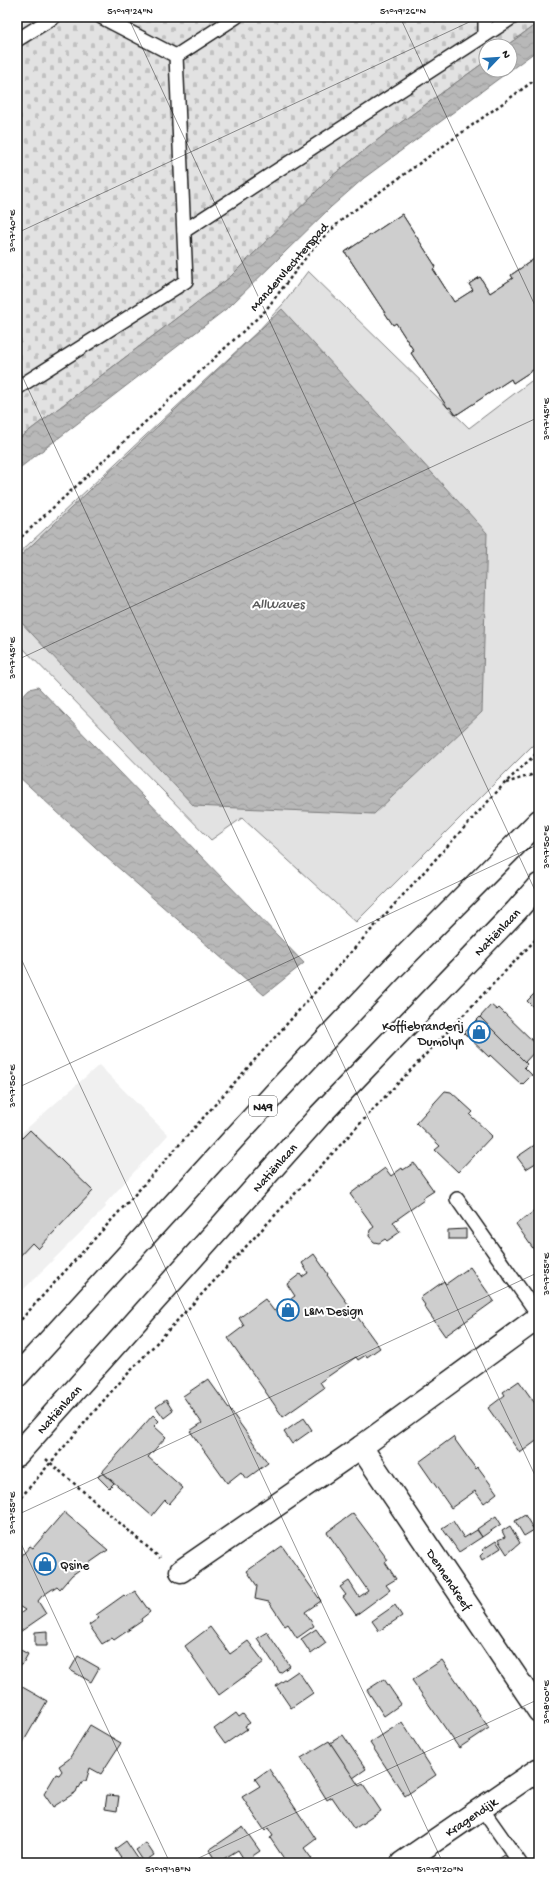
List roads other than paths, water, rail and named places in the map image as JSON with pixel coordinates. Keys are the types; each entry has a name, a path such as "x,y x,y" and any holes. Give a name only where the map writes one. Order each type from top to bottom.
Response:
{"main road":[{"name":"N49","path":"17,1376 279,1089 392,969 539,821"},
{"name":"Natiënlaan","path":"22,1449 320,1115 516,911 539,885"},
{"path":"181,1572 361,1447 539,1317"},
{"name":"Dennendreef","path":"361,1447 539,1710"},
{"name":"Kragendijk","path":"402,1863 539,1769"}],"lane":[{"path":"17,40 54,17"},
{"path":"101,17 176,56"},
{"path":"176,56 236,17"},
{"path":"485,17 485,35"},
{"path":"184,231 513,17"},
{"path":"17,388 186,281 176,56"},
{"path":"457,1199 539,1317"},
{"path":"482,1809 520,1863"}],"water":[{"path":"539,22 539,49 518,64 517,38"},
{"path":"478,67 478,78 500,78 364,178 331,207 230,306 17,470 17,440 229,278 332,176 389,131"},
{"name":"AllWaves","path":"282,309 487,533 482,712 374,814 194,806 17,618 17,559"},
{"path":"38,687 304,963 264,995 106,857 17,775 17,702 29,689"}],"place":[{"name":"Koffiebranderij Dumolyn","path":"479,1032"},
{"name":"L&M Design","path":"288,1310"},
{"name":"Qsine","path":"45,1564"}]}
